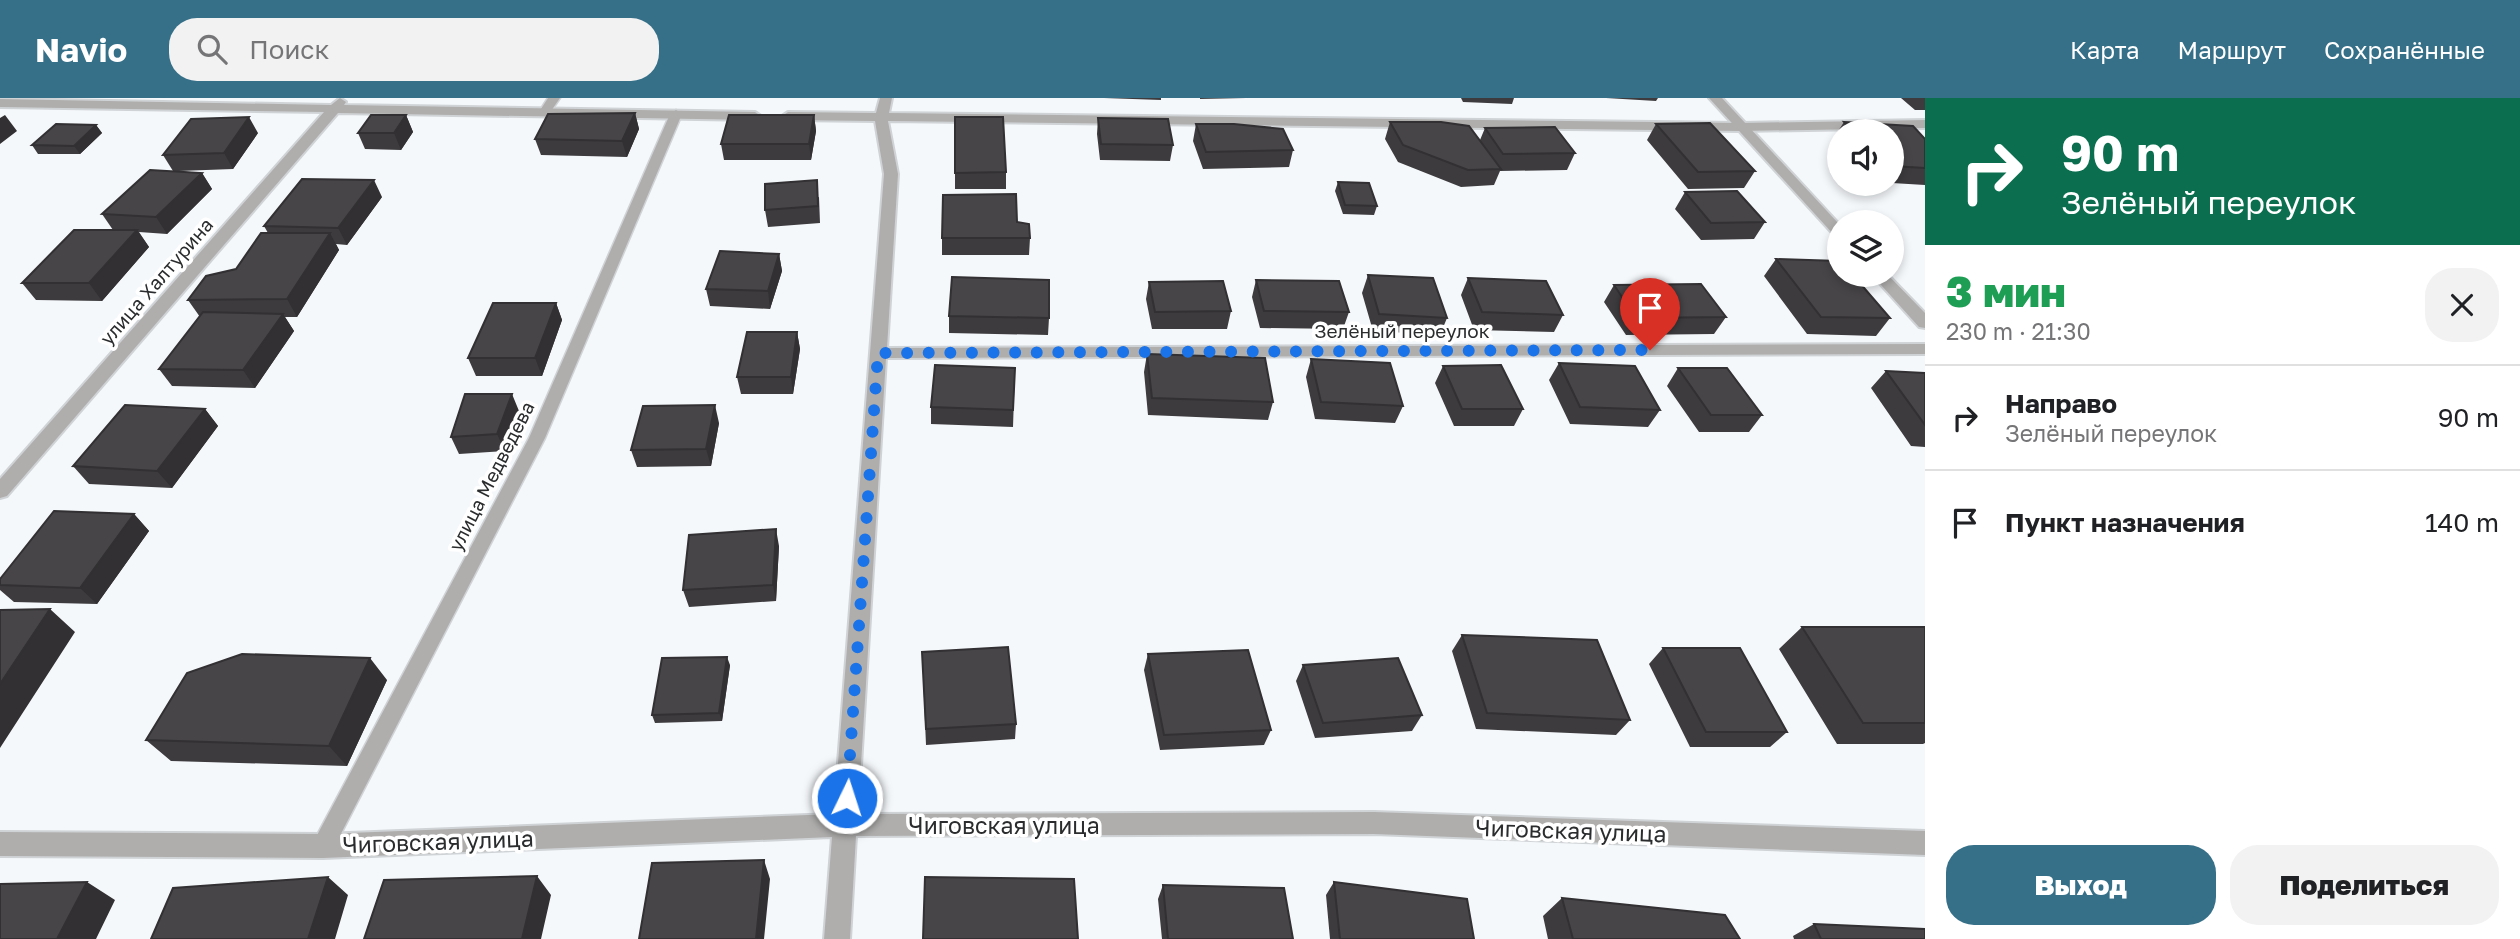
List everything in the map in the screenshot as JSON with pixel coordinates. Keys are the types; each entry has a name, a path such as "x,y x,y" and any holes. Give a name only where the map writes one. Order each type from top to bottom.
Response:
{"street":[{"path":"837,939 891,174 881,118 886,98"},
{"path":"1715,98 1827,219"},
{"path":"0,103 339,103 545,112 881,118 1741,127 1925,124"},
{"name":"улица Халтурина","path":"0,491 339,103"},
{"path":"1891,287 1925,323"},
{"name":"Зелёный переулок","path":"878,353 1925,349"},
{"name":"Чиговская улица","path":"0,844 323,846 845,825 1374,823 1925,843"}],"lane":[{"path":"545,112 554,98"},
{"name":"улица Медведева","path":"323,846 537,438 676,114"}],"building":[{"path":"635,113 622,141 535,139 548,114"},
{"path":"371,115 406,115 394,133 358,133"},
{"path":"729,115 814,115 809,144 721,144"},
{"path":"249,117 224,153 163,155 191,119"},
{"path":"955,117 1003,117 1006,172 955,173"},
{"path":"1098,118 1168,119 1173,145 1101,144"},
{"path":"1390,122 1441,122 1469,126 1501,169 1468,170 1403,145"},
{"path":"1710,123 1755,171 1698,172 1656,124"},
{"path":"56,124 96,125 74,146 32,145"},
{"path":"1196,124 1234,124 1283,129 1293,150 1206,152"},
{"path":"1904,125 1913,126 1925,139 1925,168 1904,167"},
{"path":"1555,127 1575,153 1503,154 1485,128"},
{"path":"150,170 202,173 156,217 102,214"},
{"path":"302,179 374,180 338,228 264,226"},
{"path":"817,180 818,206 765,210 765,184"},
{"path":"1338,182 1369,183 1377,206 1345,205"},
{"path":"1737,191 1765,222 1711,223 1685,192"},
{"path":"1016,194 1017,222 1029,224 1030,238 942,238 943,195"},
{"path":"74,230 137,230 89,283 22,283"},
{"path":"261,233 330,233 287,299 188,300 206,276 236,269"},
{"path":"720,251 779,254 768,291 706,289"},
{"path":"1776,259 1827,261 1827,287 1863,287 1890,318 1821,317"},
{"path":"1368,275 1433,278 1447,318 1379,314"},
{"path":"952,277 1049,280 1049,318 949,316"},
{"path":"1468,278 1546,281 1563,315 1482,312"},
{"path":"1256,280 1339,281 1349,312 1264,311"},
{"path":"1223,281 1231,311 1155,312 1149,282"},
{"path":"1701,284 1726,317 1636,318 1614,285"},
{"path":"493,303 556,303 535,358 468,358"},
{"path":"203,312 283,314 243,370 159,369"},
{"path":"747,332 797,332 791,377 737,377"},
{"path":"1147,354 1265,358 1273,402 1152,398"},
{"path":"1311,359 1390,363 1403,406 1321,402"},
{"path":"1559,363 1635,366 1660,410 1580,407"},
{"path":"935,365 1015,368 1013,410 931,407"},
{"path":"1501,365 1523,409 1462,409 1443,366"},
{"path":"1678,368 1727,368 1762,415 1711,415"},
{"path":"1886,371 1925,373 1925,425"},
{"path":"465,394 512,394 497,434 451,437"},
{"path":"125,405 205,409 157,471 73,466"},
{"path":"715,405 706,449 631,450 643,406"},
{"path":"54,511 134,514 80,588 0,585 0,579"},
{"path":"776,529 773,585 683,590 689,535"},
{"path":"50,609 0,684 0,610"},
{"path":"1802,627 1925,627 1925,723 1863,723"},
{"path":"1462,635 1597,640 1630,720 1487,713"},
{"path":"1008,647 1016,724 926,729 922,652"},
{"path":"1663,648 1740,648 1787,732 1706,732"},
{"path":"1248,650 1271,730 1164,735 1148,654"},
{"path":"242,654 370,658 329,746 146,740 187,673"},
{"path":"727,657 719,713 652,715 662,658"},
{"path":"1398,658 1422,715 1323,723 1303,665"},
{"path":"764,860 756,939 639,939 652,863"},
{"path":"537,876 522,939 364,939 384,880"},
{"path":"328,877 308,939 151,939 173,888"},
{"path":"925,877 1074,879 1078,939 923,939"},
{"path":"87,882 57,939 0,939 0,884"},
{"path":"1334,882 1467,899 1474,939 1340,939"},
{"path":"1163,885 1284,888 1293,939 1168,939"},
{"path":"1562,898 1725,915 1740,939 1573,939"},
{"path":"1814,924 1925,929 1925,939 1821,939"}],"route":[{"path":"847,798 878,353 1650,350"}]}
